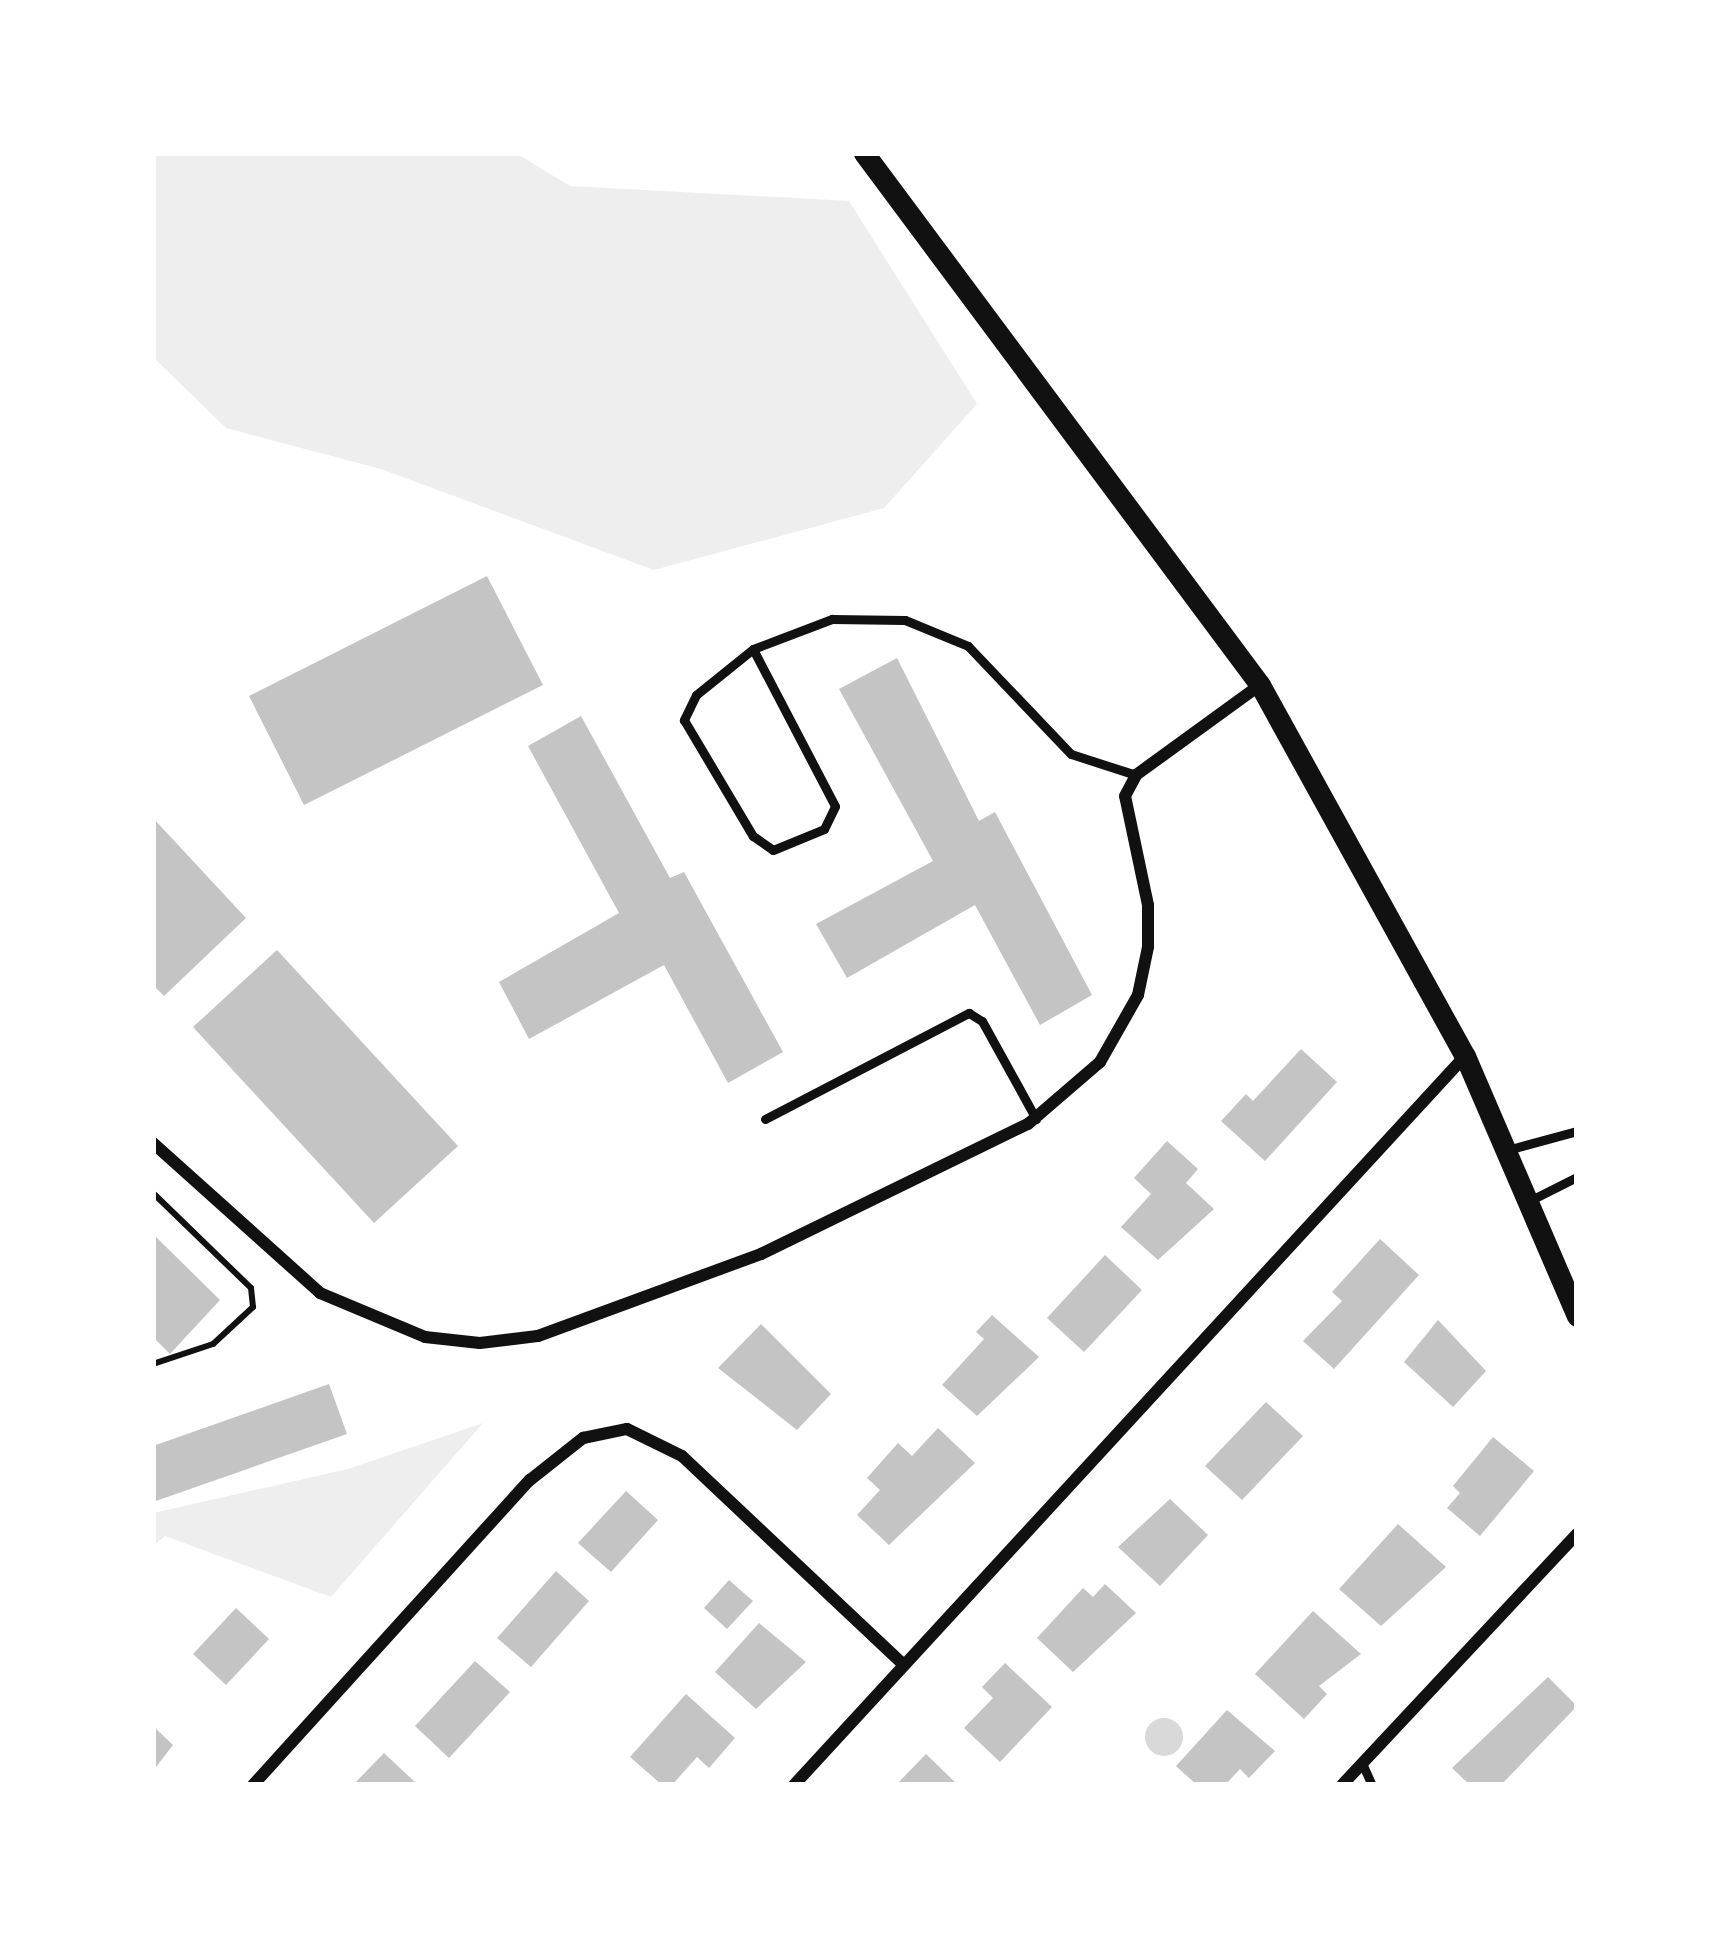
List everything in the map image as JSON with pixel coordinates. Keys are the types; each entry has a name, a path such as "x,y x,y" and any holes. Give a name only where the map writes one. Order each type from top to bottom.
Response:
{"street":[{"path":"864,153 1260,685 1465,1056 1501,1152 1577,1316"},
{"path":"153,1143 320,1292 376,1322 480,1343 538,1336 616,1312 761,1254 1036,1119 1100,1062 1138,995 1148,905 1124,812 1136,775 1260,685"},
{"path":"794,1785 1465,1056"},
{"path":"253,1785 530,1480 584,1438 627,1429 682,1456 904,1665"},
{"path":"1342,1785 1577,1534"}],"lane":[{"path":"753,649 835,806 824,829 773,850 753,836 684,720 697,694 753,649 832,619 905,620 968,646 1071,754 1136,775"},
{"path":"765,1120 969,1013 982,1021 1036,1119"},
{"path":"1501,1152 1577,1131"},
{"path":"1524,1203 1577,1178"},
{"path":"1362,1763 1372,1785"}],"path":[{"path":"153,1193 251,1288 254,1307 213,1344 153,1364"}],"shaded area":[{"path":"153,153 516,153 570,186 849,201 977,404 884,508 654,570 381,469 226,428 153,357"},
{"path":"483,1423 331,1597 165,1536 153,1546 153,1513 348,1469"},
{"path":"1164,1718 1177,1724 1183,1737 1177,1750 1164,1756 1151,1750 1145,1737 1151,1724"}],"building":[{"path":"487,576 543,685 304,805 249,696"},
{"path":"897,658 979,821 995,812 1092,995 1040,1025 975,905 847,978 816,924 933,861 839,689"},
{"path":"581,716 670,878 684,872 783,1052 728,1083 664,965 529,1039 499,982 619,913 528,746"},
{"path":"153,818 246,918 164,996 153,985"},
{"path":"277,950 458,1146 374,1223 193,1027"},
{"path":"1301,1049 1337,1082 1265,1161 1221,1121 1246,1094 1253,1101"},
{"path":"1167,1141 1198,1169 1186,1183 1214,1209 1158,1260 1121,1227 1151,1194 1134,1178"},
{"path":"153,1234 220,1300 170,1354 153,1337"},
{"path":"1380,1239 1419,1275 1334,1369 1303,1341 1342,1301 1332,1292"},
{"path":"1105,1255 1142,1290 1084,1352 1047,1318"},
{"path":"992,1315 1039,1357 977,1416 942,1385 984,1339 976,1332"},
{"path":"1438,1320 1486,1371 1453,1407 1404,1362"},
{"path":"761,1324 831,1394 797,1430 718,1368"},
{"path":"329,1384 347,1434 153,1502 153,1446"},
{"path":"1266,1402 1303,1436 1242,1500 1205,1466"},
{"path":"938,1428 975,1463 889,1545 857,1515 880,1490 867,1478 898,1443 912,1456"},
{"path":"1493,1437 1534,1471 1480,1536 1447,1508 1460,1493 1453,1486"},
{"path":"626,1491 658,1520 611,1572 578,1543"},
{"path":"1170,1499 1208,1535 1160,1586 1118,1547"},
{"path":"1398,1524 1446,1567 1381,1626 1339,1589"},
{"path":"556,1571 589,1601 531,1667 497,1638"},
{"path":"729,1580 753,1601 727,1629 704,1608"},
{"path":"1105,1584 1136,1613 1073,1672 1037,1638 1083,1588 1093,1597"},
{"path":"236,1608 269,1639 226,1685 193,1654"},
{"path":"1313,1611 1361,1654 1319,1686 1327,1694 1304,1719 1255,1674"},
{"path":"759,1623 806,1662 756,1709 715,1672"},
{"path":"475,1661 510,1692 449,1758 415,1726"},
{"path":"1005,1663 1052,1707 1000,1762 964,1728 993,1698 982,1687"},
{"path":"1548,1677 1577,1706 1501,1785 1470,1785 1452,1768"},
{"path":"686,1694 735,1738 709,1768 697,1757 672,1785 662,1785 630,1757"},
{"path":"1227,1710 1275,1751 1249,1778 1240,1769 1225,1785 1197,1785 1176,1766"},
{"path":"153,1726 173,1745 153,1771"},
{"path":"384,1753 418,1785 353,1785"},
{"path":"926,1754 958,1785 896,1785"}]}
